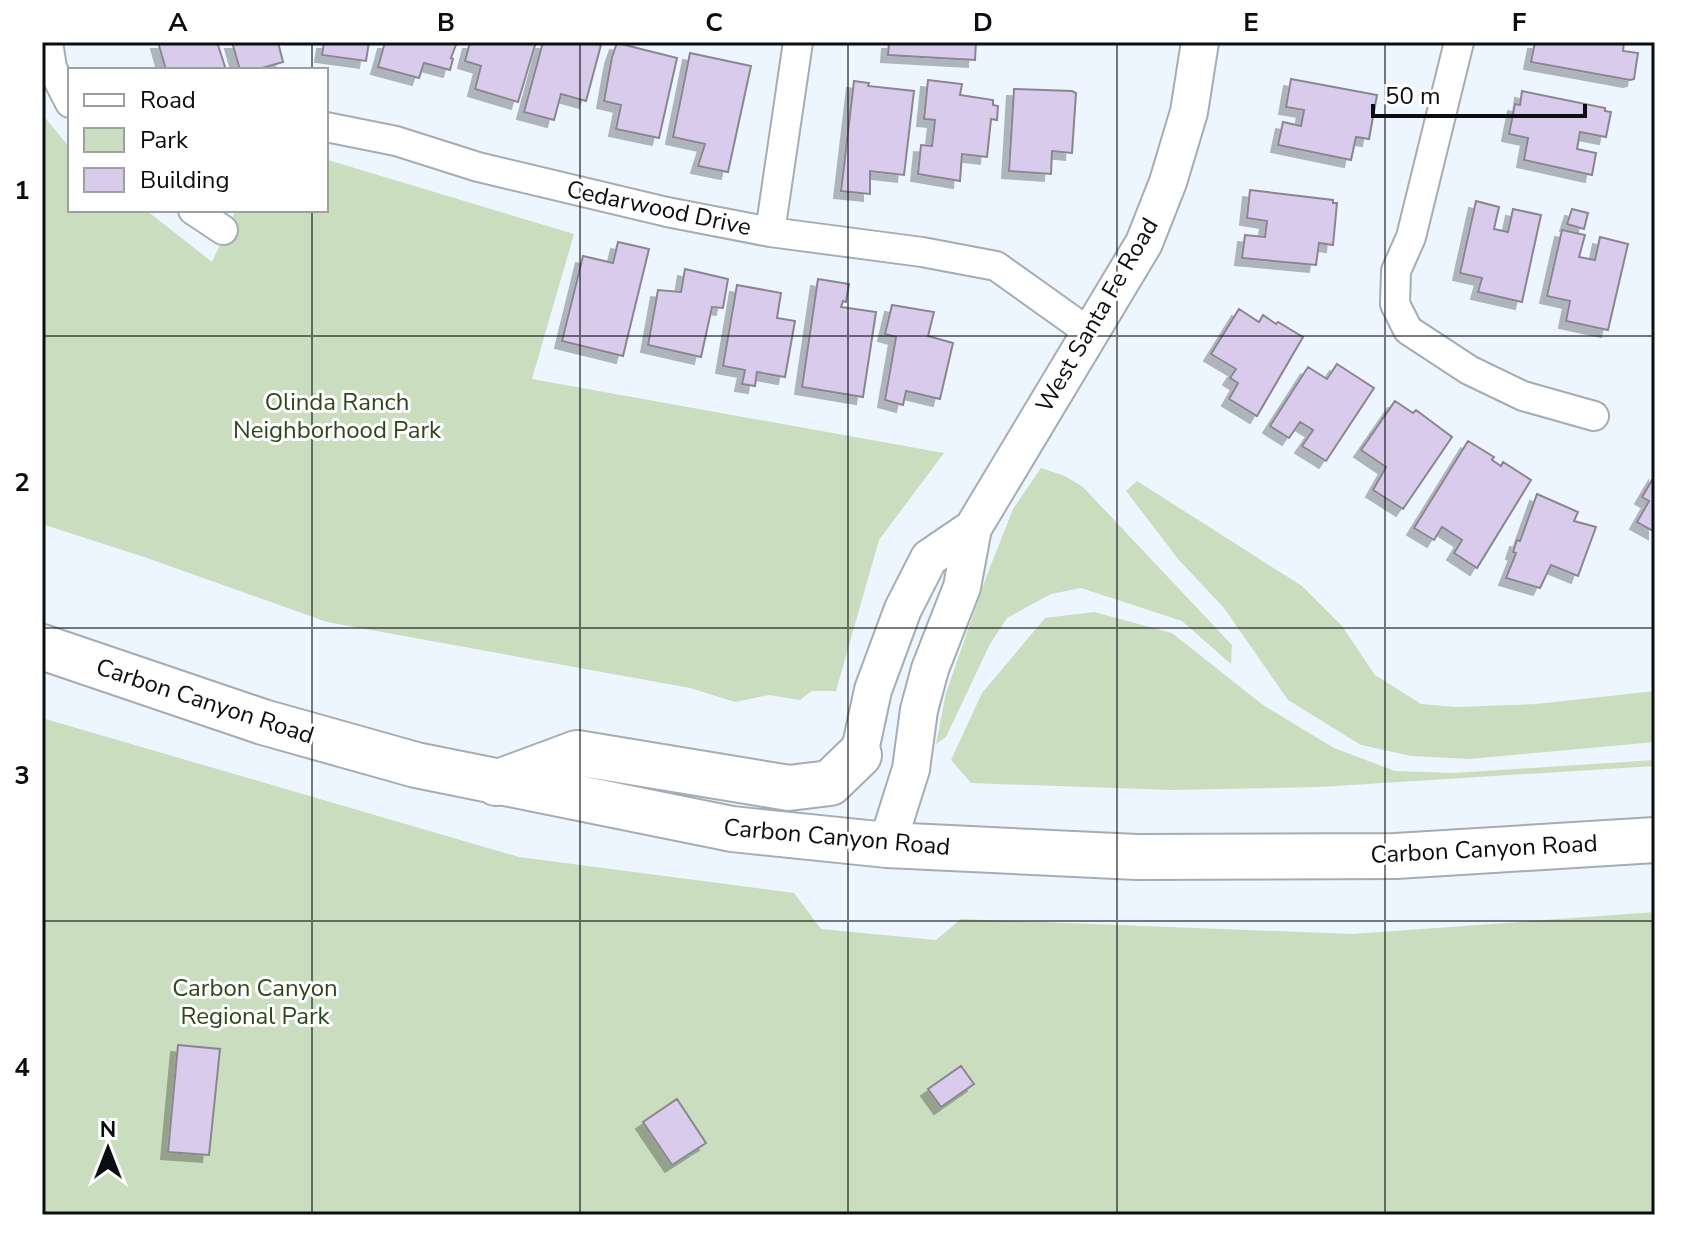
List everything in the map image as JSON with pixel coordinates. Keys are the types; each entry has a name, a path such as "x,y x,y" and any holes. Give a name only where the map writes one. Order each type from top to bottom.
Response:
{"main road":[{"name":"Carbon Canyon Road","path":"42,647 263,722 416,765 732,829 887,845 1137,857 1396,856 1655,840"},
{"path":"496,783 577,753 789,788 830,783 859,755"}],"street":[{"path":"48,42 52,68 68,99"},
{"path":"770,232 798,42"},
{"name":"West Santa Fe Road","path":"887,845 911,769 919,710 930,669 962,587 973,528 1144,243 1168,182 1189,112 1200,42"},
{"path":"1459,42 1411,237 1396,271 1395,304 1408,330 1469,370 1523,396 1594,416"},
{"name":"Cedarwood Drive","path":"328,127 396,141 507,174 667,212 770,232 922,252 996,266 1090,333"},
{"path":"196,212 223,230"},
{"name":"West Santa Fe Road","path":"859,755 873,690 903,609 929,558 973,528"}],"green space":[{"name":"Olinda Ranch Neighborhood Park","path":"42,114 68,146 68,212 149,212 212,262 235,212 328,212 328,160 574,234 532,379 944,453 879,540 836,691 812,691 800,700 769,695 735,702 690,688 327,622 42,524"},
{"path":"1041,468 1065,476 1083,487 1232,645 1231,664 1182,621 1081,588 1051,594 1007,618 990,644 946,737 936,744 946,693 987,575 1013,509"},
{"path":"1137,481 1302,586 1342,626 1375,675 1421,704 1456,707 1536,704 1655,691 1655,742 1470,759 1411,756 1361,745 1288,700 1224,608 1179,560 1126,491"},
{"path":"1094,612 1172,633 1263,705 1334,748 1395,771 1454,773 1655,760 1655,766 1320,787 1171,790 971,783 951,760 982,693 1045,618"},
{"name":"Carbon Canyon Regional Park","path":"42,718 519,857 794,893 821,929 936,940 961,919 1353,934 1655,912 1655,1215 42,1215"}],"building":[{"path":"158,42 217,42 225,68 165,68"},
{"path":"232,42 278,42 283,62 262,68 239,68"},
{"path":"324,42 369,42 366,61 322,55"},
{"path":"385,42 457,42 450,70 424,63 419,78 378,67"},
{"path":"470,42 536,42 518,102 475,89 481,66 465,61"},
{"path":"543,42 601,45 586,101 561,94 554,120 524,112"},
{"path":"889,42 976,42 975,60 888,55"},
{"path":"1535,42 1624,42 1623,51 1638,53 1634,79 1531,62"},
{"path":"617,43 677,58 659,138 616,129 621,105 604,101"},
{"path":"690,53 751,66 728,172 698,166 705,144 673,137"},
{"path":"1291,79 1377,95 1369,139 1356,137 1351,160 1278,145 1283,122 1301,126 1304,110 1286,107"},
{"path":"928,80 962,84 960,95 993,100 993,105 998,106 997,120 991,119 987,157 962,154 960,181 918,174 921,145 932,146 935,120 924,119"},
{"path":"854,81 869,83 868,86 914,91 904,175 870,171 870,194 841,191"},
{"path":"1014,89 1076,93 1072,153 1052,151 1051,174 1009,171"},
{"path":"1522,91 1605,108 1605,111 1611,112 1606,137 1580,132 1577,149 1596,153 1592,175 1524,160 1528,138 1509,134 1515,104 1520,105"},
{"path":"1250,190 1337,203 1333,245 1319,243 1316,265 1242,258 1245,235 1265,237 1267,221 1247,218"},
{"path":"1476,201 1499,207 1494,229 1508,232 1513,209 1541,215 1522,302 1478,292 1482,278 1460,273"},
{"path":"1572,209 1588,213 1584,229 1567,224"},
{"path":"1562,230 1585,235 1579,257 1595,260 1600,237 1628,244 1608,330 1566,321 1570,301 1547,296"},
{"path":"618,242 649,249 623,356 562,341 583,256 613,263"},
{"path":"685,269 728,279 723,308 712,307 701,357 648,345 658,290 681,292"},
{"path":"818,279 849,284 846,302 843,301 841,307 876,312 863,397 802,387"},
{"path":"737,285 781,293 777,318 795,321 785,377 757,372 755,386 742,384 745,370 723,366"},
{"path":"892,305 934,312 928,336 953,343 940,399 906,391 903,405 885,400 896,337 885,334"},
{"path":"1239,309 1259,322 1263,315 1303,337 1257,416 1229,399 1238,383 1230,378 1236,369 1211,354"},
{"path":"1337,364 1374,388 1326,461 1302,446 1313,430 1300,422 1289,438 1270,426 1308,367 1327,379"},
{"path":"1395,401 1413,413 1416,410 1452,437 1403,509 1373,490 1386,467 1361,450"},
{"path":"1468,441 1494,457 1492,460 1501,466 1503,462 1531,480 1477,568 1454,553 1462,540 1442,527 1434,540 1414,528"},
{"path":"1655,475 1655,532 1637,522 1649,501 1642,497"},
{"path":"1537,494 1578,512 1574,521 1596,527 1578,576 1551,565 1540,588 1506,578 1516,553 1513,552 1517,540 1520,541"},
{"path":"178,1045 220,1049 209,1155 168,1152"},
{"path":"961,1066 974,1084 941,1107 928,1089"},
{"path":"677,1099 706,1143 672,1165 643,1122"}]}
